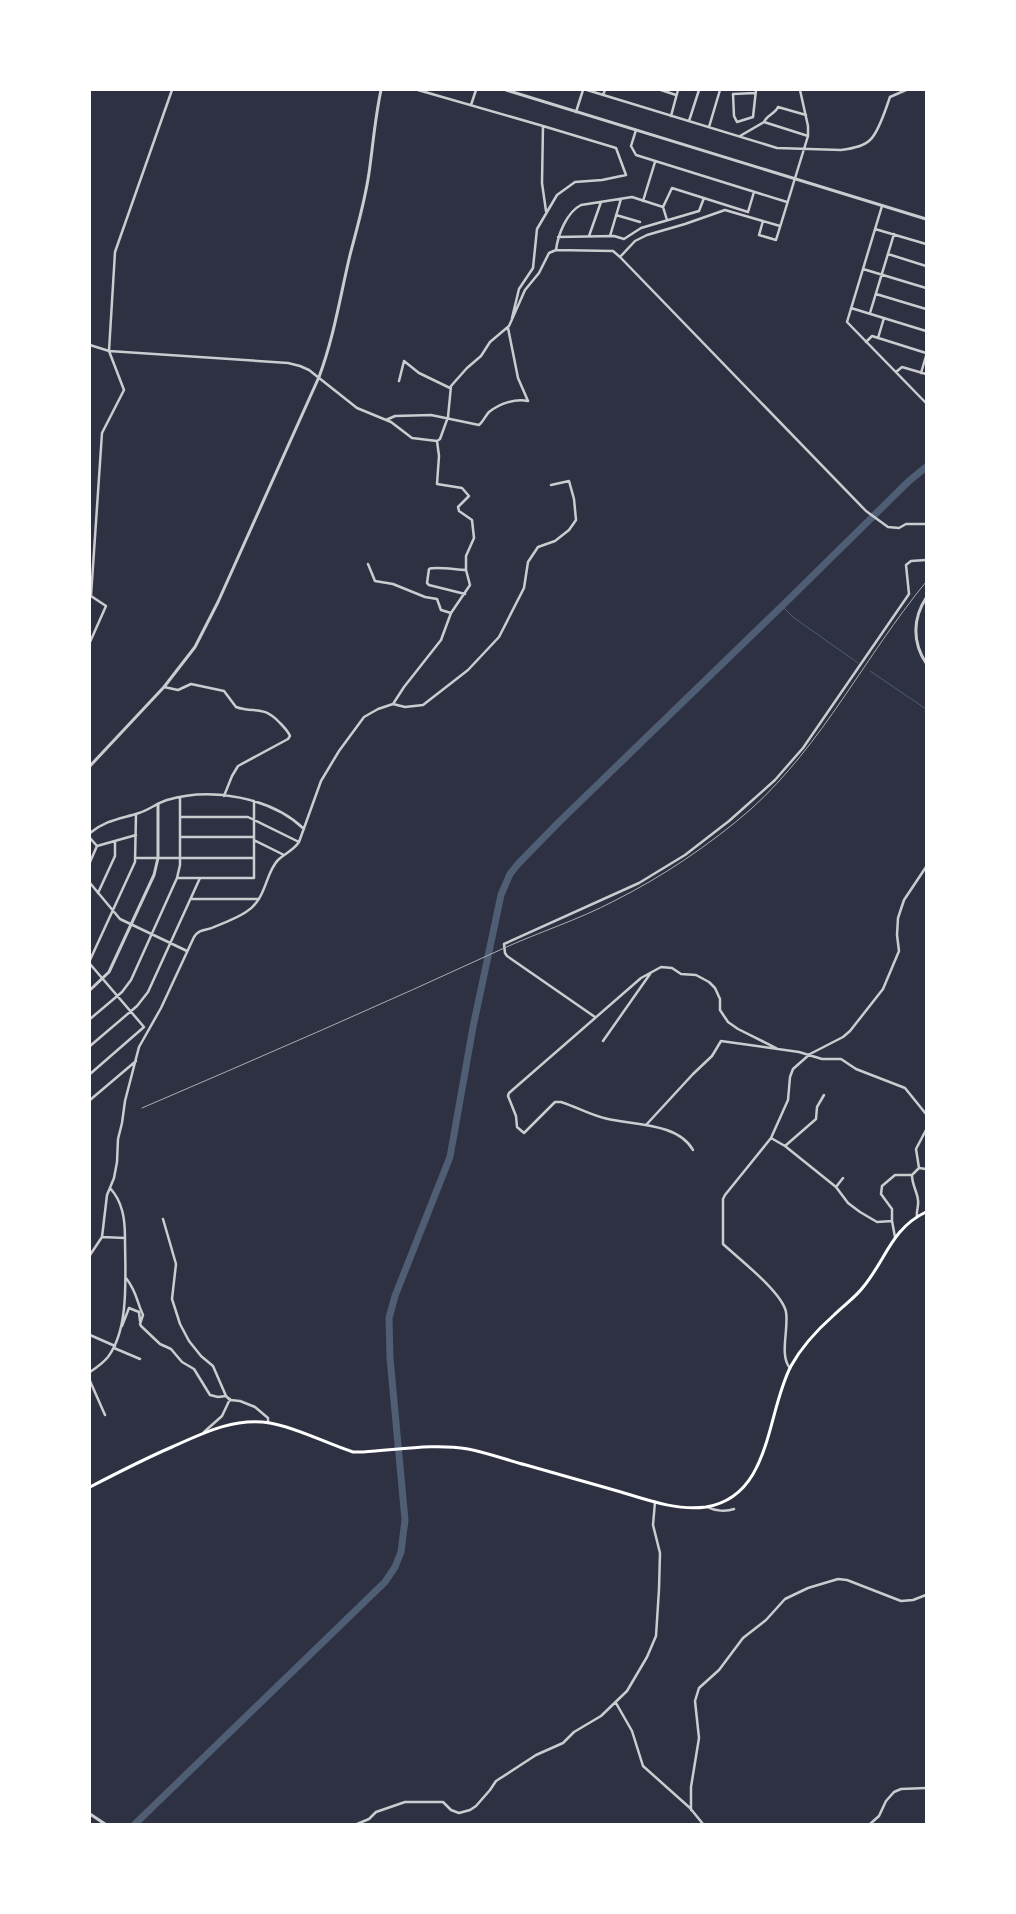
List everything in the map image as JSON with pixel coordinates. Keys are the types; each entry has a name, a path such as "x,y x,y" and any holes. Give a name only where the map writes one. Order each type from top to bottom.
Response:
{"main road":[{"path":"90,1487 146,1457 204,1432 243,1423 268,1423 353,1452 447,1446 470,1450 655,1502 706,1507 719,1503 737,1493 755,1472 762,1455 776,1403 797,1355 814,1333 864,1286 895,1237 904,1227 926,1212"}],"street":[{"path":"90,642 106,606 91,596 102,433 124,390 109,351 115,252 172,90"},
{"path":"90,766 164,687 195,647 209,622 318,377 330,348 350,254 363,207 381,90"},
{"path":"418,90 616,148 626,175 602,180 575,182 557,195 546,211 537,229 533,268 519,289 512,319"},
{"path":"471,105 476,90"},
{"path":"506,90 926,219"},
{"path":"576,112 583,90"},
{"path":"587,90 777,148 840,150 870,140 890,97 906,90"},
{"path":"603,95 605,90"},
{"path":"661,90 677,95"},
{"path":"670,116 678,90"},
{"path":"689,121 699,90"},
{"path":"709,128 720,90"},
{"path":"763,221 759,236 776,240 808,136 800,90"},
{"path":"756,91 753,117 737,122 734,116 733,94 756,91"},
{"path":"739,137 764,122 765,119 776,112 778,107 806,116"},
{"path":"764,122 808,136"},
{"path":"543,126 542,183 546,211"},
{"path":"636,130 631,146 636,155 787,202"},
{"path":"643,201 655,161"},
{"path":"667,220 663,207 672,188 748,212 754,192"},
{"path":"556,250 558,237 574,208 581,205 632,197 663,207"},
{"path":"558,237 610,236 624,239 641,228 699,211 704,198"},
{"path":"610,236 622,199"},
{"path":"589,236 601,202"},
{"path":"882,206 846,322 926,402"},
{"path":"620,256 635,241 647,235 725,210 780,226"},
{"path":"616,215 640,222"},
{"path":"875,229 926,244"},
{"path":"870,313 894,234"},
{"path":"393,704 441,640 451,613 470,585 466,570 466,556 474,538 472,520 459,510 458,506 469,496 462,488 437,484 440,456 437,441 448,417 450,388 453,382 481,356 490,342 508,327 525,290 539,273 549,253 556,250 613,251 620,256 866,511 883,525 899,528 906,524 926,524"},
{"path":"888,254 926,266"},
{"path":"863,269 926,288"},
{"path":"876,294 926,310"},
{"path":"851,308 926,331"},
{"path":"878,338 884,318"},
{"path":"386,420 395,416 422,415 448,417 468,424 479,425 495,408 518,400 528,401 518,378 508,327"},
{"path":"866,342 872,336 926,354 921,373"},
{"path":"90,345 109,351 288,363 300,366 318,377 356,408 386,420 412,438 437,441"},
{"path":"399,381 404,361 419,373 450,388"},
{"path":"896,372 902,367 926,374"},
{"path":"90,1255 102,1237 106,1195 110,1188 117,1162 118,1139 125,1101 139,1047 150,1030 197,932 214,927 245,913 258,899 265,889 276,864 299,842 321,781 343,744 364,717 378,709 393,704 405,708 416,707 431,700 468,670 499,637 524,588 528,562 538,547 555,542 569,530 576,520 574,499 569,482 551,485"},
{"path":"595,1017 507,956 504,944 640,883 685,855 756,798 780,775 803,748 909,594 906,565 911,561 926,560"},
{"path":"368,564 374,580 393,584 425,597 436,598 441,610 451,613"},
{"path":"465,594 429,586 427,583 429,569 432,567 466,570"},
{"path":"926,598 917,617 915,630 917,643 926,663"},
{"path":"164,687 178,690 191,684 224,691 236,707 259,710 272,715 288,732 290,736 288,739 238,766 224,796"},
{"path":"90,833 106,821 136,814 158,804 180,798 224,796 254,800 271,806 297,821 304,828"},
{"path":"90,1019 117,996 131,980 177,878 180,858 180,798"},
{"path":"177,878 254,878 254,800"},
{"path":"90,990 109,972 154,875 158,858 158,804"},
{"path":"90,960 133,868 136,814"},
{"path":"180,817 248,816 299,842"},
{"path":"97,846 136,836"},
{"path":"180,837 254,838 284,856"},
{"path":"90,838 97,846"},
{"path":"98,894 115,856 115,841"},
{"path":"90,862 97,846"},
{"path":"135,858 254,858"},
{"path":"790,1368 784,1361 786,1311 768,1285 722,1244 723,1199 771,1138 788,1100 790,1077 793,1069 810,1054 843,1037 850,1031 883,989 899,951 897,935 898,918 904,900 926,867"},
{"path":"90,1046 141,1002 150,987 200,878"},
{"path":"90,883 112,912 120,919 187,951"},
{"path":"190,899 258,899"},
{"path":"90,964 144,1027 92,1072 90,1067"},
{"path":"693,1150 689,1142 660,1128 607,1119 577,1107 555,1102 524,1133 518,1127 508,1092 641,978 661,967 672,968 681,974 696,975 709,982 715,988 720,999 720,1010 728,1022 778,1049"},
{"path":"603,1041 651,973"},
{"path":"646,1125 712,1056 721,1041 810,1054 822,1059 841,1059 852,1067 905,1088 926,1114"},
{"path":"90,1100 136,1061"},
{"path":"784,1146 816,1119 817,1107 824,1095"},
{"path":"919,1168 916,1149 926,1130"},
{"path":"771,1138 836,1187 850,1205 877,1222 892,1221"},
{"path":"919,1168 926,1169"},
{"path":"918,1217 916,1212 919,1201 912,1185 912,1175 919,1168"},
{"path":"895,1237 892,1209 881,1194 880,1189 895,1175 912,1175"},
{"path":"836,1187 843,1178"},
{"path":"110,1188 121,1204 125,1238 126,1278 121,1330"},
{"path":"163,1219 176,1264 172,1299 177,1317 189,1341 201,1356 213,1366 226,1396 255,1407 268,1418 268,1423"},
{"path":"102,1237 125,1238"},
{"path":"126,1278 135,1290 143,1315 140,1323"},
{"path":"90,1372 107,1359 115,1347 129,1308 139,1312 141,1326 160,1344 171,1349 182,1362 194,1369 210,1395 226,1396"},
{"path":"90,1335 111,1342 115,1347 140,1358"},
{"path":"90,1381 106,1415"},
{"path":"204,1432 222,1416 230,1399"},
{"path":"356,1824 369,1818 376,1812 405,1802 435,1800 443,1802 451,1810 459,1813 470,1810 481,1801 496,1781 536,1755 563,1743 574,1732 601,1716 616,1703 627,1691 641,1668 656,1636 660,1588 660,1553 653,1525 655,1502"},
{"path":"706,1507 712,1510 730,1511 734,1508"},
{"path":"691,1810 691,1787 699,1738 695,1701 699,1688 719,1670 743,1638 766,1620 784,1599 808,1588 838,1579 847,1580 900,1601 913,1600 926,1595"},
{"path":"616,1703 632,1731 643,1766 691,1810 703,1824"},
{"path":"870,1824 879,1816 886,1801 894,1792 901,1789 926,1788"},
{"path":"90,1814 104,1823"}],"waterway":[{"path":"135,1824 385,1582 395,1567 401,1552 405,1520 390,1358 389,1318 395,1296 450,1157 473,1027 501,895 510,874 559,822 909,481 926,467"},
{"path":"782,606 793,617 858,663"},
{"path":"870,671 926,709"}],"railway":[{"path":"142,1108 323,1030 516,943 600,908 632,892 686,859 736,822 777,784 822,728 904,610 926,582"}]}
